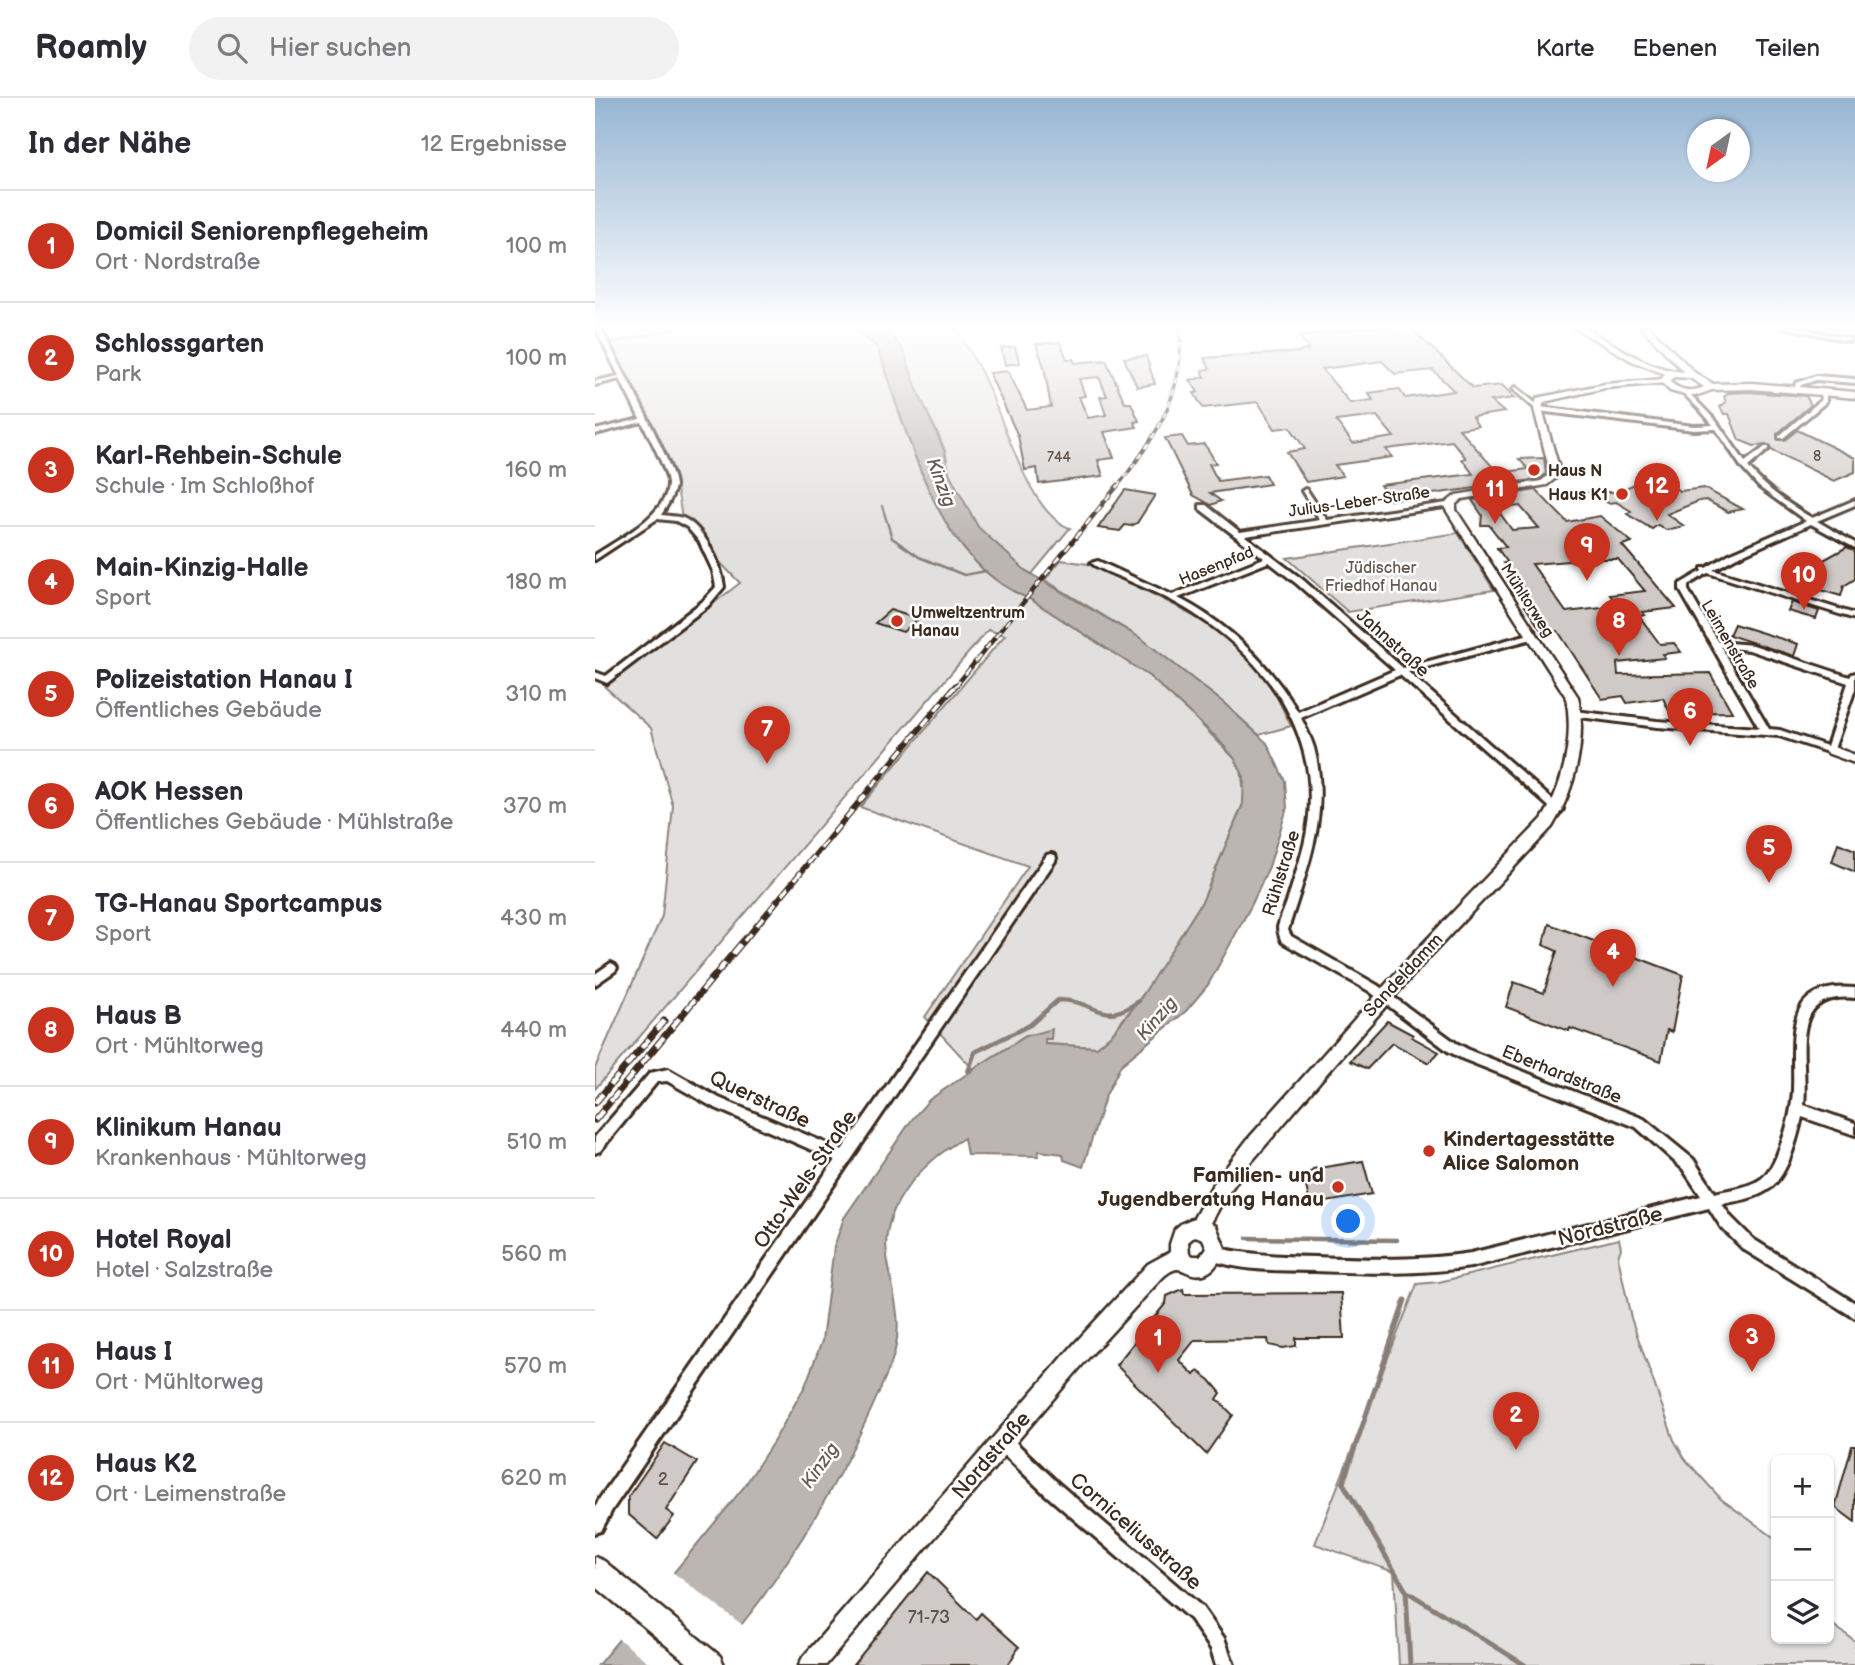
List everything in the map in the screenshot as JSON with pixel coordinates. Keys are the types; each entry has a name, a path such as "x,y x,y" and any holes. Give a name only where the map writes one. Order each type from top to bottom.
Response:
{"main road":[{"path":"595,1570 711,1665"}],"street":[{"path":"595,558 656,517 667,500 673,483 633,400"},
{"path":"1528,400 1538,409 1694,428 1717,427"},
{"path":"1538,409 1541,400"},
{"path":"1694,400 1705,409 1758,482 1812,521 1855,546"},
{"path":"1702,400 1705,409"},
{"path":"1781,436 1825,400"},
{"name":"Julius-Leber-Straße","path":"1240,534 1451,504 1459,498 1544,483 1553,475 1554,468 1538,409"},
{"path":"595,432 643,420"},
{"path":"1745,466 1767,448"},
{"path":"1305,491 1324,522"},
{"name":"Leimenstraße","path":"1766,732 1683,587 1705,570 1855,502"},
{"name":"Mühltorweg","path":"1451,504 1451,510 1571,695 1575,714"},
{"name":"Jahnstraße","path":"1203,508 1271,558 1557,809"},
{"path":"595,675 607,680 705,604 720,587 719,570 691,527 680,520 656,517"},
{"name":"Hasenpfad","path":"1171,598 1271,558"},
{"name":"Rühlstraße","path":"1095,563 1171,598 1220,629 1257,660 1275,680 1297,716 1311,755 1316,799 1311,838 1283,934 1292,943 1383,995"},
{"path":"1705,570 1855,617"},
{"path":"1297,716 1401,671 1533,636"},
{"path":"1715,644 1750,647 1854,680 1830,750"},
{"path":"1575,714 1669,725 1766,732 1789,736 1855,759"},
{"name":"Sandeldamm","path":"1200,1226 1231,1174 1383,995 1557,809 1566,781 1575,714"},
{"name":"Otto-Wels-Straße","path":"595,1525 601,1500 845,1158 1051,858"},
{"path":"595,980 611,968"},
{"name":"Nordstraße","path":"811,1665 1082,1350 1156,1271 1168,1262 1182,1259 1193,1266 1200,1266 1206,1264 1214,1254 1237,1260 1266,1262 1386,1267 1432,1266 1471,1259 1754,1190 1773,1178 1790,1140 1797,1109 1800,1030 1805,1010 1816,999 1827,994 1855,993"},
{"name":"Eberhardstraße","path":"1383,995 1452,1047 1467,1055 1640,1123 1688,1164 1726,1222 1748,1244 1855,1311"},
{"name":"Querstraße","path":"595,1147 654,1077 668,1075 715,1102 845,1158"},
{"path":"1797,1109 1855,1129"},
{"path":"1182,1259 1179,1239 1188,1229 1200,1226 1214,1236 1214,1254"},
{"name":"Corniceliusstraße","path":"1003,1441 1052,1489 1196,1613 1218,1644 1224,1665"}],"green space":[{"path":"641,400 895,400 930,492 948,526 971,556 997,581 1030,599 1149,676 1235,759 1241,769 1243,804 1203,900 1151,984 1110,1036 1097,1047 1045,1044 1045,1039 1026,1036 973,1069 925,1017 1028,866 860,807 1005,635 988,630 595,1089 595,1068 662,916 673,806 651,728 605,687 740,583 682,523 673,475"},
{"path":"922,400 994,400 1029,484 1041,504 1055,519 1070,528 1032,574 1005,556 970,517 954,487 942,444"},
{"name":"Jüdischer Friedhof Hanau","path":"1458,533 1494,590 1348,612 1287,558"},
{"path":"1061,560 1095,565 1213,628 1247,656 1267,677 1291,726 1259,735 1225,704 1142,639 1045,580"},
{"path":"1619,1239 1621,1248 1618,1257 1631,1318 1674,1440 1685,1459 1721,1499 1771,1535 1771,1644 1834,1644 1834,1626 1855,1641 1855,1665 1399,1665 1394,1572 1315,1544 1417,1284 1439,1282"}],"water":[{"name":"Kinzig","path":"895,400 922,400 945,452 949,473 978,527 1026,571 1142,639 1225,704 1267,743 1285,781 1287,808 1269,867 1208,985 1186,1011 1121,1065 1105,1097 1083,1167 1064,1160 1063,1154 1039,1151 1038,1156 967,1155 964,1138 934,1160 907,1187 890,1220 887,1238 887,1256 898,1324 895,1351 890,1366 863,1426 816,1515 762,1598 709,1665 598,1665 744,1487 775,1439 805,1386 822,1341 834,1247 844,1218 913,1118 929,1100 1026,1036 1052,1029 1051,1039 1045,1039 1045,1044 1097,1047 1110,1036 1139,1001 1203,900 1243,804 1244,777 1235,759 1216,737 1149,676 1030,599 1002,584 979,565 959,543 929,490"}],"pier":[{"path":"671,1571 744,1626 713,1665 652,1665 616,1637"}],"building":[{"path":"1001,400 1022,400 1027,410 1051,407 1050,400 1080,400 1088,418 1106,415 1101,400 1124,400 1125,403 1131,403 1139,421 1134,422 1137,427 1104,432 1114,458 1098,460 1103,476 1039,484 1037,468 1025,470 1018,436"},
{"path":"1198,400 1348,400 1350,403 1372,400 1498,400 1491,401 1504,412 1472,417 1478,426 1459,429 1498,473 1528,469 1519,459 1544,458 1546,474 1540,479 1390,500 1380,485 1473,474 1462,459 1466,458 1452,441 1386,449 1392,457 1335,465 1343,476 1306,482 1287,452 1305,449 1290,427 1275,429 1258,402 1203,408","holes":["1377,416 1394,437 1353,443 1336,421"]},
{"path":"1808,400 1811,405 1777,434 1777,440 1785,440 1797,430 1855,458 1855,472 1834,481 1771,450 1771,445 1754,446 1739,440 1729,414 1724,414 1720,407 1726,402"},
{"path":"1182,436 1188,446 1204,444 1216,463 1209,464 1218,481 1265,475 1270,484 1210,493 1221,501 1211,505 1193,495 1165,438"},
{"path":"1637,483 1650,489 1671,486 1680,491 1704,488 1743,509 1728,512 1706,500 1699,501 1667,514 1684,526 1666,530 1658,525 1652,529 1627,514 1631,511 1616,502 1608,503 1588,492 1616,492"},
{"path":"1125,490 1155,495 1137,523 1125,525 1120,531 1098,528"},
{"path":"1536,490 1567,522 1600,516 1632,542 1622,545 1676,608 1642,612 1645,615 1639,616 1660,644 1674,643 1681,652 1663,654 1665,658 1617,663 1618,675 1710,673 1732,712 1670,713 1663,698 1627,703 1623,696 1602,699 1558,631 1543,633 1525,606 1533,605 1497,548 1506,547 1489,525 1481,525 1482,515 1472,500","holes":["1520,506 1539,528 1512,530 1497,509","1618,559 1645,591 1610,595 1617,604 1611,607 1566,612 1532,564"]},
{"path":"1847,547 1855,551 1855,579 1844,586 1841,596 1807,586 1814,571 1809,568"},
{"path":"1792,602 1819,611 1816,619 1788,611"},
{"name":"Umweltzentrum Hanau","path":"890,610 918,619 903,632 875,623"},
{"path":"1734,624 1798,644 1794,656 1729,635"},
{"path":"1838,843 1855,850 1855,872 1832,862"},
{"path":"1549,924 1683,975 1672,1032 1667,1030 1661,1061 1506,1007 1514,982 1544,993 1557,951 1543,945"},
{"path":"1387,1021 1439,1052 1429,1063 1392,1043 1367,1069 1350,1061"},
{"name":"Familien- und Jugendberatung Hanau","path":"1363,1161 1372,1194 1321,1203 1309,1199 1304,1178 1313,1169"},
{"path":"1183,1289 1184,1294 1341,1293 1344,1338 1296,1338 1296,1346 1283,1348 1269,1345 1268,1339 1195,1340 1179,1360 1194,1375 1198,1371 1210,1380 1221,1393 1217,1399 1233,1415 1206,1454 1116,1365 1166,1303 1167,1296"},
{"path":"665,1443 697,1462 666,1510 674,1516 657,1539 628,1514 628,1497"},
{"path":"1852,1446 1855,1446 1855,1522 1835,1507"},
{"path":"928,1572 976,1619 981,1613 1019,1647 1008,1665 853,1665"}],"waterway":[{"path":"882,506 892,538 919,557 964,575 986,571"},
{"path":"973,1069 968,1072 975,1052 1030,1025 1058,1000 1071,1001 1107,1013 1126,1009 1139,1001"},
{"path":"1247,1238 1397,1240"},
{"path":"1405,1300 1343,1483 1406,1591"},
{"path":"1406,1591 1525,1665"},
{"path":"1406,1591 1410,1665"}],"tunnel":[{"path":"1767,448 1781,437"}],"railway":[{"path":"1117,487 1156,432 1170,400"},
{"path":"955,687 1118,485"},
{"path":"744,941 956,685"},
{"path":"595,1120 745,939"},
{"path":"595,1103 664,1021"}],"place":[{"name":"Haus N","path":"1534,470"},
{"name":"Haus K1","path":"1622,494"},
{"name":"Haus K2","path":"1657,521"},
{"name":"Haus I","path":"1495,524"},
{"name":"Klinikum Hanau","path":"1587,581"},
{"name":"Hotel Royal","path":"1804,610"},
{"name":"Umweltzentrum Hanau","path":"897,621"},
{"name":"Haus B","path":"1619,656"},
{"name":"AOK Hessen","path":"1690,746"},
{"name":"TG-Hanau Sportcampus","path":"767,764"},
{"name":"Polizeistation Hanau I","path":"1769,883"},
{"name":"Main-Kinzig-Halle","path":"1613,987"},
{"name":"Kindertagesstätte Alice Salomon","path":"1429,1151"},
{"name":"Familien- und Jugendberatung Hanau","path":"1338,1187"},
{"name":"Karl-Rehbein-Schule","path":"1752,1372"},
{"name":"Domicil Seniorenpflegeheim","path":"1158,1373"},
{"name":"Schlossgarten","path":"1516,1450"}]}
